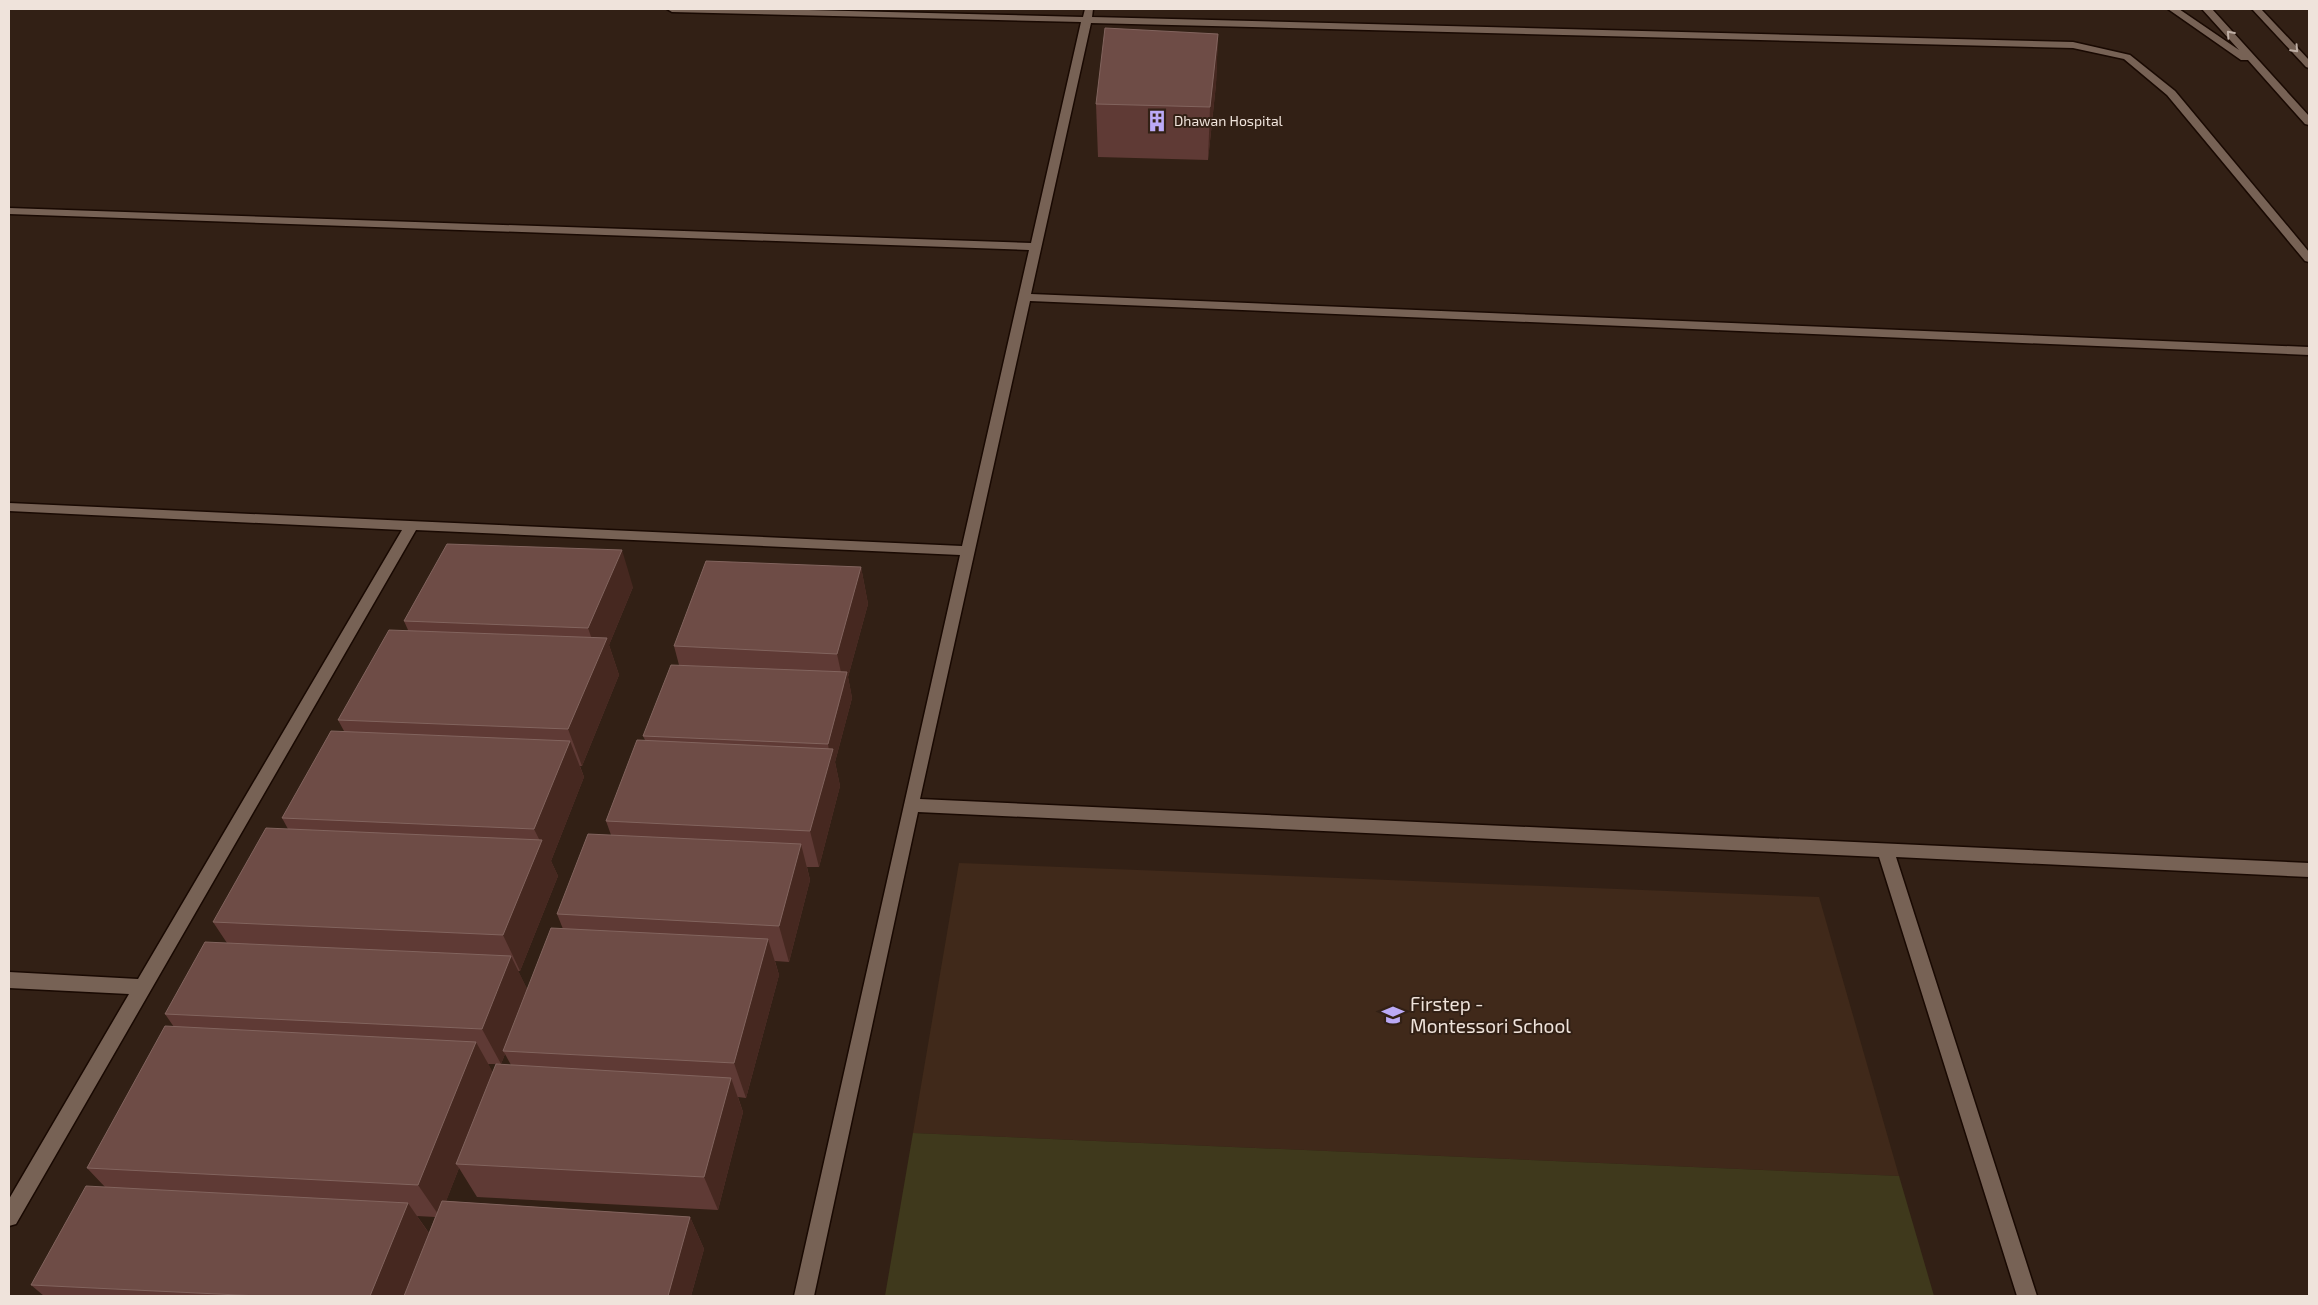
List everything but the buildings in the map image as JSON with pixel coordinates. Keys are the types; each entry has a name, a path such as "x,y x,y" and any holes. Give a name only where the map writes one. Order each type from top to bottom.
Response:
{"street":[{"path":"672,9 1088,15 2074,45 2127,56 2171,93 2309,259"},
{"path":"2173,9 2266,73"},
{"path":"2207,9 2309,122"},
{"path":"2256,9 2309,65"},
{"path":"804,1296 911,805 1088,15"},
{"path":"9,211 1036,247"},
{"path":"1024,298 2309,351"},
{"path":"9,507 968,551"},
{"path":"9,1217 412,525"},
{"path":"911,805 2309,870"},
{"path":"1885,850 2027,1296"},
{"path":"9,980 143,987"}],"shaded area":[{"name":"Firstep - Montessori School","path":"959,863 1819,897 1899,1176 913,1133"},
{"path":"913,1133 1899,1176 1934,1296 885,1296"}],"place":[{"name":"Dhawan Hospital","path":"1157,121"},
{"name":"Firstep - Montessori School","path":"1393,1015"}]}
